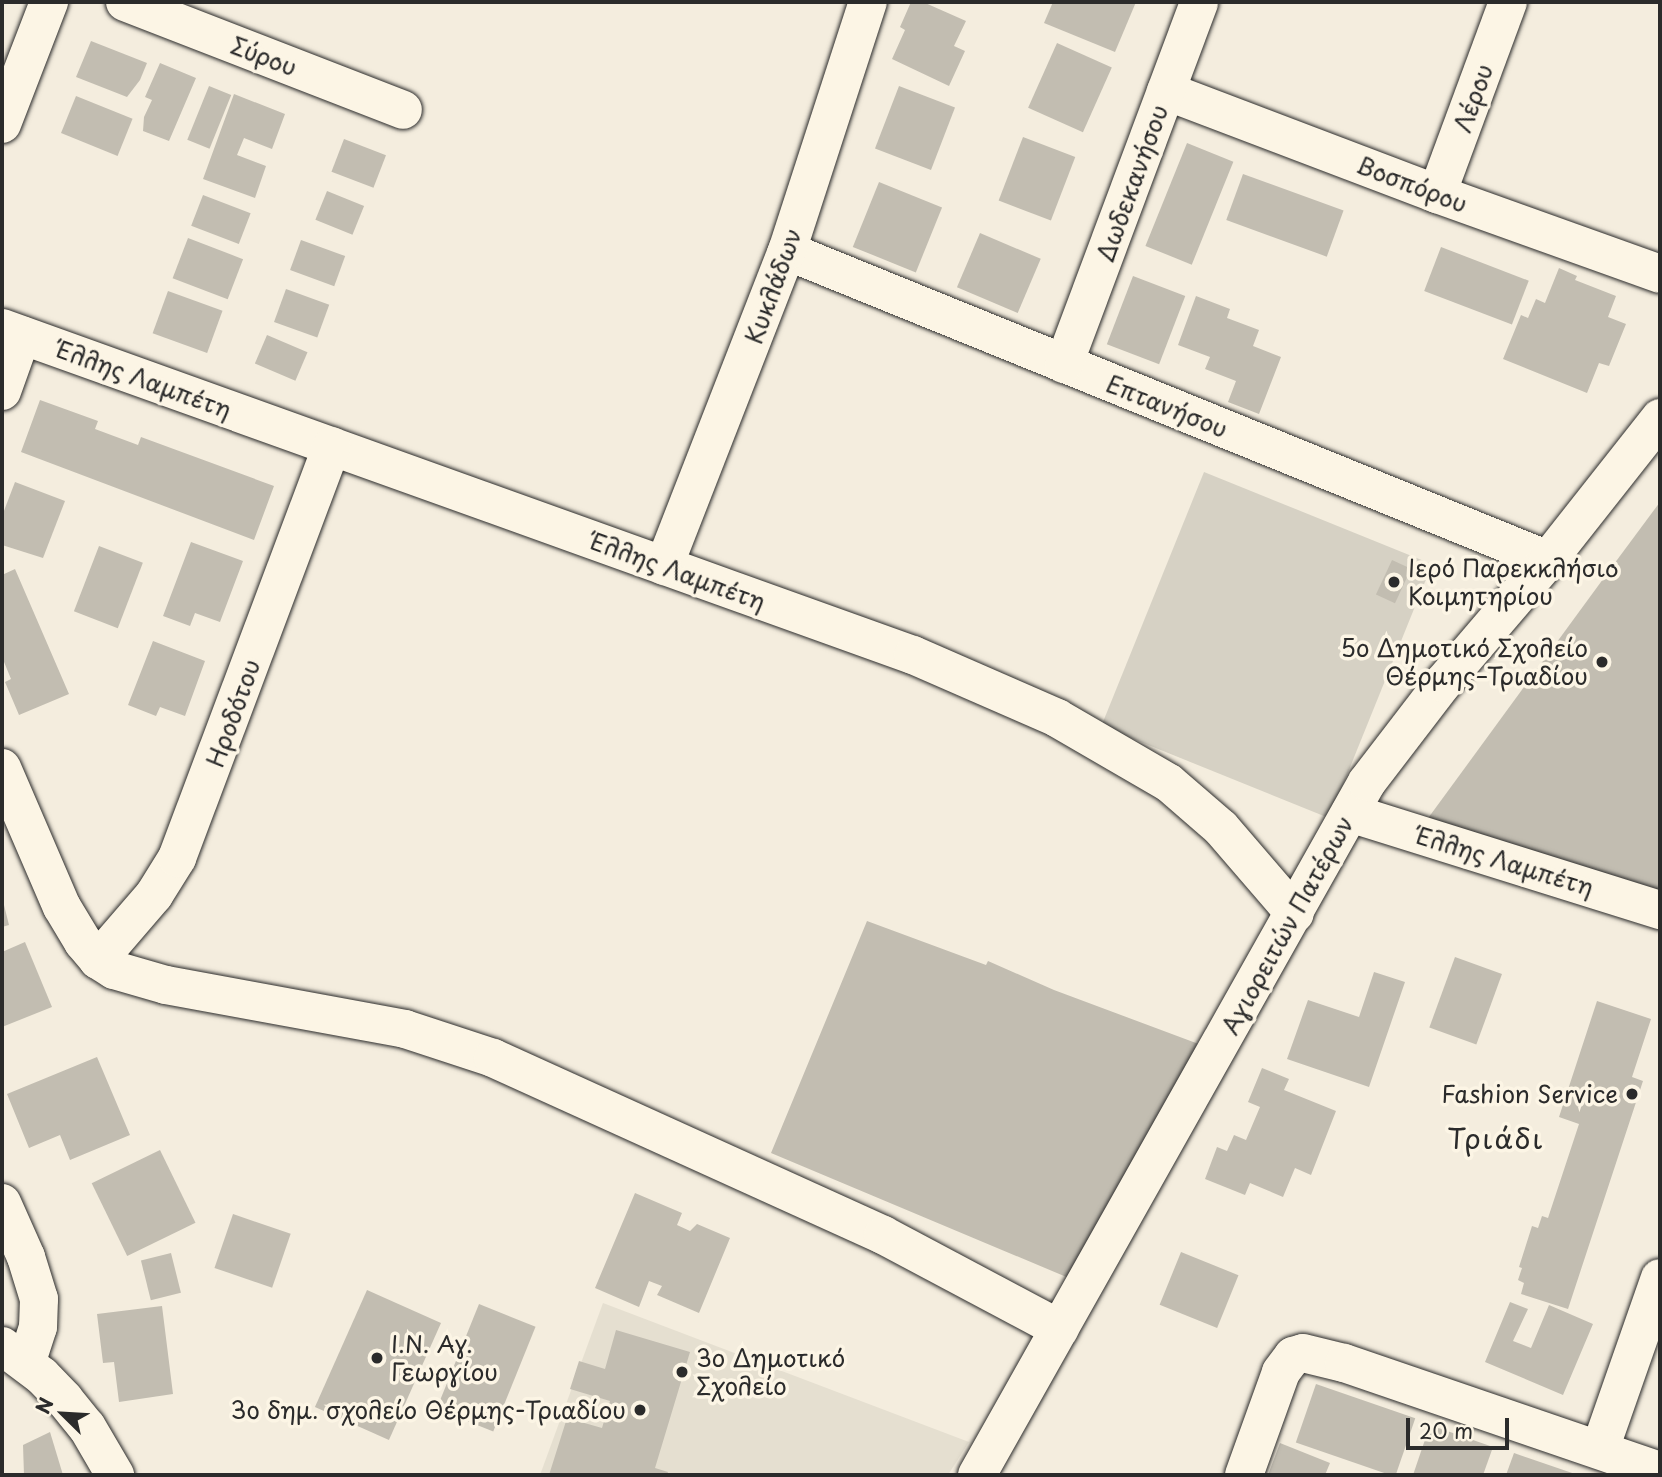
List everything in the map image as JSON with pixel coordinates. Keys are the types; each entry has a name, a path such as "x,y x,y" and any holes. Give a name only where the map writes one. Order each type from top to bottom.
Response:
{"street":[{"path":"2,124 49,2"},
{"name":"Σύρου","path":"125,2 403,110"},
{"name":"Κυκλάδων","path":"664,566 787,250 868,2"},
{"name":"Δωδεκανήσου","path":"1065,364 1199,2"},
{"name":"Λέρου","path":"1437,194 1508,2"},
{"name":"Βοσπόρου","path":"1166,91 1437,194 1660,274"},
{"name":"Επτανήσου","path":"787,250 1548,559"},
{"path":"2,391 12,331"},
{"name":"Έλλης Λαμπέτη","path":"12,331 913,655 1057,718 1168,783 1221,828 1295,914"},
{"name":"Αγιορειτών Πατέρων","path":"977,1475 1373,773 1409,725 1548,559 1660,418"},
{"name":"Ηροδότου","path":"98,960 154,895 177,858 332,446"},
{"path":"2,768 62,907 83,942 98,960 139,979 405,1029 493,1058 883,1235 1060,1329"},
{"name":"Έλλης Λαμπέτη","path":"1350,813 1660,910"},
{"path":"2,1203 26,1257 39,1299 38,1327 14,1355 77,1413 115,1475"},
{"path":"1600,1449 1660,1278"},
{"path":"1244,1475 1280,1372 1293,1356 1303,1353 1335,1360 1660,1471"}],"shaded area":[{"path":"1204,472 1432,564 1329,818 1101,726"},
{"name":"3ο Δημοτικό Σχολείο","path":"603,1303 969,1442 948,1475 540,1475"}],"building":[{"path":"911,2 923,2 966,21 954,46 965,51 949,86 892,59 905,30 900,27"},
{"path":"1053,2 1136,2 1115,52 1044,23"},
{"path":"91,41 147,63 140,80 127,97 76,77"},
{"path":"1057,43 1112,67 1083,132 1028,108"},
{"path":"160,63 196,78 169,141 143,131 144,117 152,100 145,97"},
{"path":"209,86 231,95 210,149 187,140"},
{"path":"899,86 955,108 931,170 875,149"},
{"path":"234,94 285,114 272,149 244,138 237,155 266,166 255,198 203,179"},
{"path":"76,96 133,119 118,156 61,133"},
{"path":"1023,137 1075,157 1051,221 999,200"},
{"path":"344,139 386,155 373,188 331,172"},
{"path":"1187,143 1233,162 1192,265 1145,246"},
{"path":"1243,174 1344,211 1327,257 1226,220"},
{"path":"879,182 942,207 916,272 853,247"},
{"path":"327,191 364,206 352,235 315,220"},
{"path":"203,195 251,213 239,244 191,226"},
{"path":"980,233 1041,259 1018,313 957,287"},
{"path":"188,238 243,259 228,299 173,278"},
{"path":"301,240 345,256 334,286 290,270"},
{"path":"1441,247 1529,281 1512,325 1424,291"},
{"path":"1559,268 1577,276 1575,280 1616,296 1608,317 1626,324 1609,366 1599,363 1587,393 1503,359 1521,315 1528,318 1536,299 1545,303"},
{"path":"1133,276 1185,296 1159,364 1107,344"},
{"path":"286,289 329,305 317,338 274,322"},
{"path":"168,291 223,311 207,353 153,333"},
{"path":"1196,296 1230,309 1227,318 1259,330 1253,346 1281,357 1259,414 1228,402 1236,381 1205,369 1210,357 1178,345"},
{"path":"267,335 308,352 295,381 255,364"},
{"path":"40,400 98,421 95,429 138,445 141,437 274,486 254,540 21,452"},
{"path":"15,482 65,501 43,558 2,545 2,516"},
{"name":"5ο Δημοτικό Σχολείο Θέρμης–Τριαδίου","path":"1660,502 1660,897 1426,821 1617,560"},
{"path":"191,542 243,561 220,622 195,613 190,626 163,616"},
{"path":"99,546 143,563 118,628 74,611"},
{"name":"Ιερό Παρεκκλήσιο Κοιμητηρίου","path":"1392,560 1411,569 1395,603 1376,594"},
{"path":"15,569 69,694 19,715 5,682 11,679 2,657 2,575"},
{"path":"153,641 205,661 185,716 160,707 156,716 128,705"},
{"path":"2,902 9,925 2,927"},
{"path":"867,921 986,965 988,961 1054,990 1204,1046 1076,1281 771,1153"},
{"path":"25,942 52,1007 2,1027 2,952"},
{"path":"1455,957 1502,974 1476,1045 1429,1027"},
{"path":"1374,972 1405,982 1369,1087 1287,1059 1308,1000 1359,1017"},
{"path":"1597,1001 1651,1019 1632,1077 1643,1081 1568,1309 1521,1294 1524,1283 1518,1280 1522,1268 1519,1267 1532,1226 1538,1228 1542,1216 1548,1218 1579,1124 1559,1117"},
{"path":"97,1057 130,1135 70,1160 60,1135 29,1148 7,1094"},
{"path":"1262,1068 1289,1079 1284,1090 1336,1111 1311,1175 1295,1168 1283,1197 1250,1183 1245,1195 1205,1179 1217,1147 1227,1151 1234,1135 1246,1140 1260,1107 1248,1102"},
{"path":"160,1150 196,1223 127,1256 92,1183"},
{"path":"635,1193 682,1213 677,1225 690,1231 697,1224 730,1238 699,1313 657,1295 662,1286 649,1281 639,1307 595,1288"},
{"path":"233,1214 291,1234 272,1288 214,1268"},
{"path":"1181,1252 1238,1275 1217,1328 1160,1305"},
{"path":"171,1253 181,1293 151,1300 141,1260"},
{"path":"367,1290 441,1323 389,1440 315,1407"},
{"path":"1510,1302 1528,1309 1513,1341 1531,1348 1549,1305 1593,1324 1563,1395 1485,1362"},
{"path":"479,1304 536,1327 493,1432 437,1409"},
{"path":"162,1306 173,1394 119,1402 114,1362 103,1363 97,1314"},
{"name":"3ο δημ. σχολείο Θέρμης-Τριαδίου","path":"616,1330 690,1352 655,1468 668,1472 667,1475 549,1475 567,1418 602,1428 610,1401 570,1389 579,1361 605,1369"},
{"path":"1316,1384 1415,1418 1396,1475 1296,1443"},
{"path":"1430,1425 1493,1447 1483,1475 1413,1475"},
{"path":"50,1432 63,1475 24,1475 23,1445"},
{"path":"1280,1443 1330,1463 1325,1475 1268,1475"},
{"path":"1514,1453 1578,1475 1506,1475"}],"place":[{"name":"Ιερό Παρεκκλήσιο Κοιμητηρίου","path":"1394,582"},
{"name":"5ο Δημοτικό Σχολείο Θέρμης–Τριαδίου","path":"1602,662"},
{"name":"Fashion Service","path":"1632,1094"},
{"name":"Ι.Ν. Αγ. Γεωργίου","path":"377,1358"},
{"name":"3ο Δημοτικό Σχολείο","path":"682,1372"},
{"name":"3ο δημ. σχολείο Θέρμης-Τριαδίου","path":"640,1410"}],"district":[{"name":"Τριάδι","path":"1496,1138"}]}
